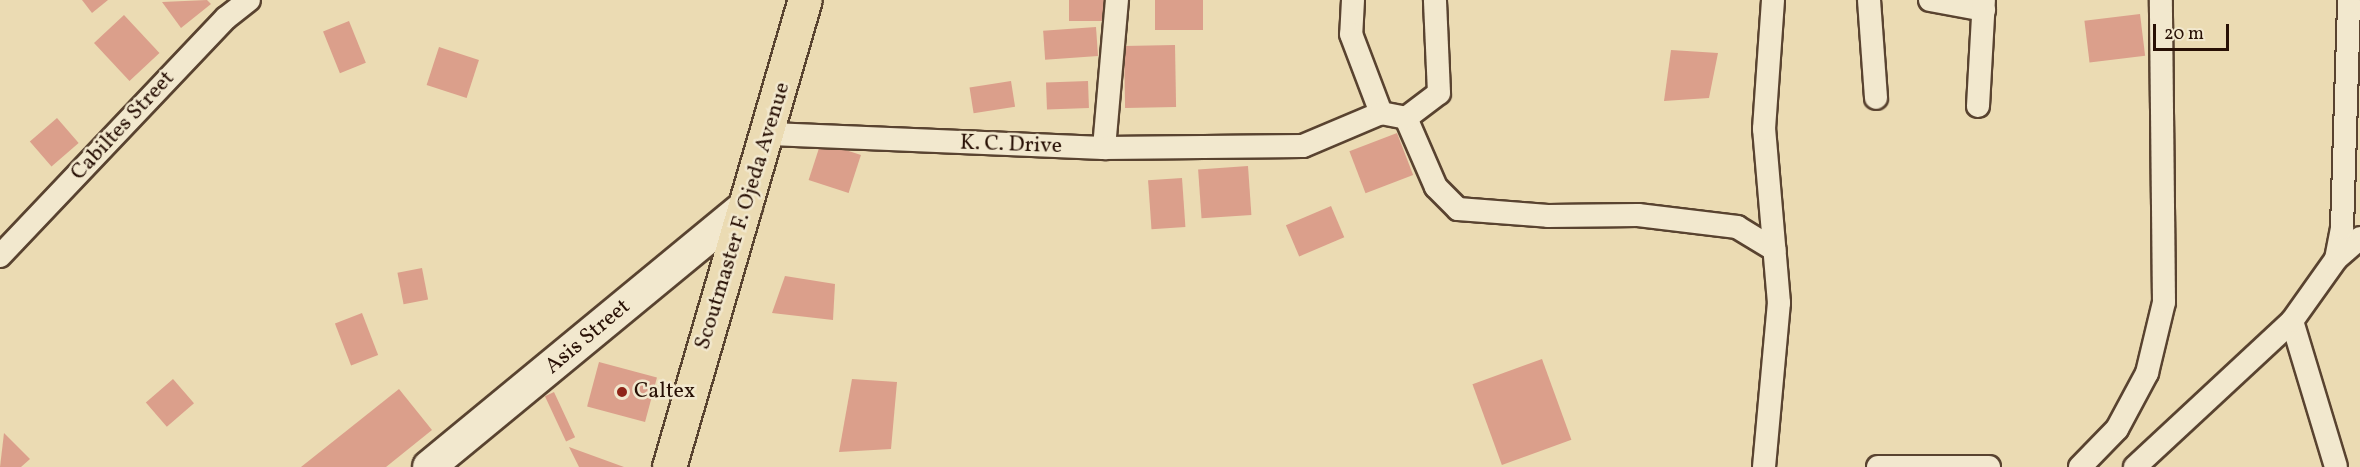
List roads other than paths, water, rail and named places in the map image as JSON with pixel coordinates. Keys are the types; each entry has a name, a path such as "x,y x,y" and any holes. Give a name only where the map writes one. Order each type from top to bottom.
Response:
{"highway":[{"name":"Scoutmaster F. Ojeda Avenue","path":"669,467 746,206 770,134 806,0"}],"main road":[{"name":"Asis Street","path":"429,467 746,206"}],"street":[{"name":"Cabiltes Street","path":"0,256 226,18 249,0"},
{"path":"1104,148 1117,0"},
{"path":"1353,0 1351,34 1381,113 1406,118 1439,93 1435,0"},
{"path":"1764,467 1779,303 1764,129 1773,0"},
{"path":"1869,0 1876,98"},
{"path":"1930,0 1984,5 1978,106"},
{"path":"2080,467 2116,429 2147,373 2164,302 2161,0"},
{"path":"2336,259 2342,228 2349,0"},
{"name":"K. C. Drive","path":"770,134 1104,148 1303,146 1381,113"},
{"path":"1406,118 1436,187 1458,209 1660,218 1737,227 1775,250"},
{"path":"2135,467 2292,321 2336,259 2360,238"},
{"path":"2292,321 2337,467"},
{"path":"1878,467 1989,467"}],"place":[{"name":"Caltex","path":"622,392"}]}
